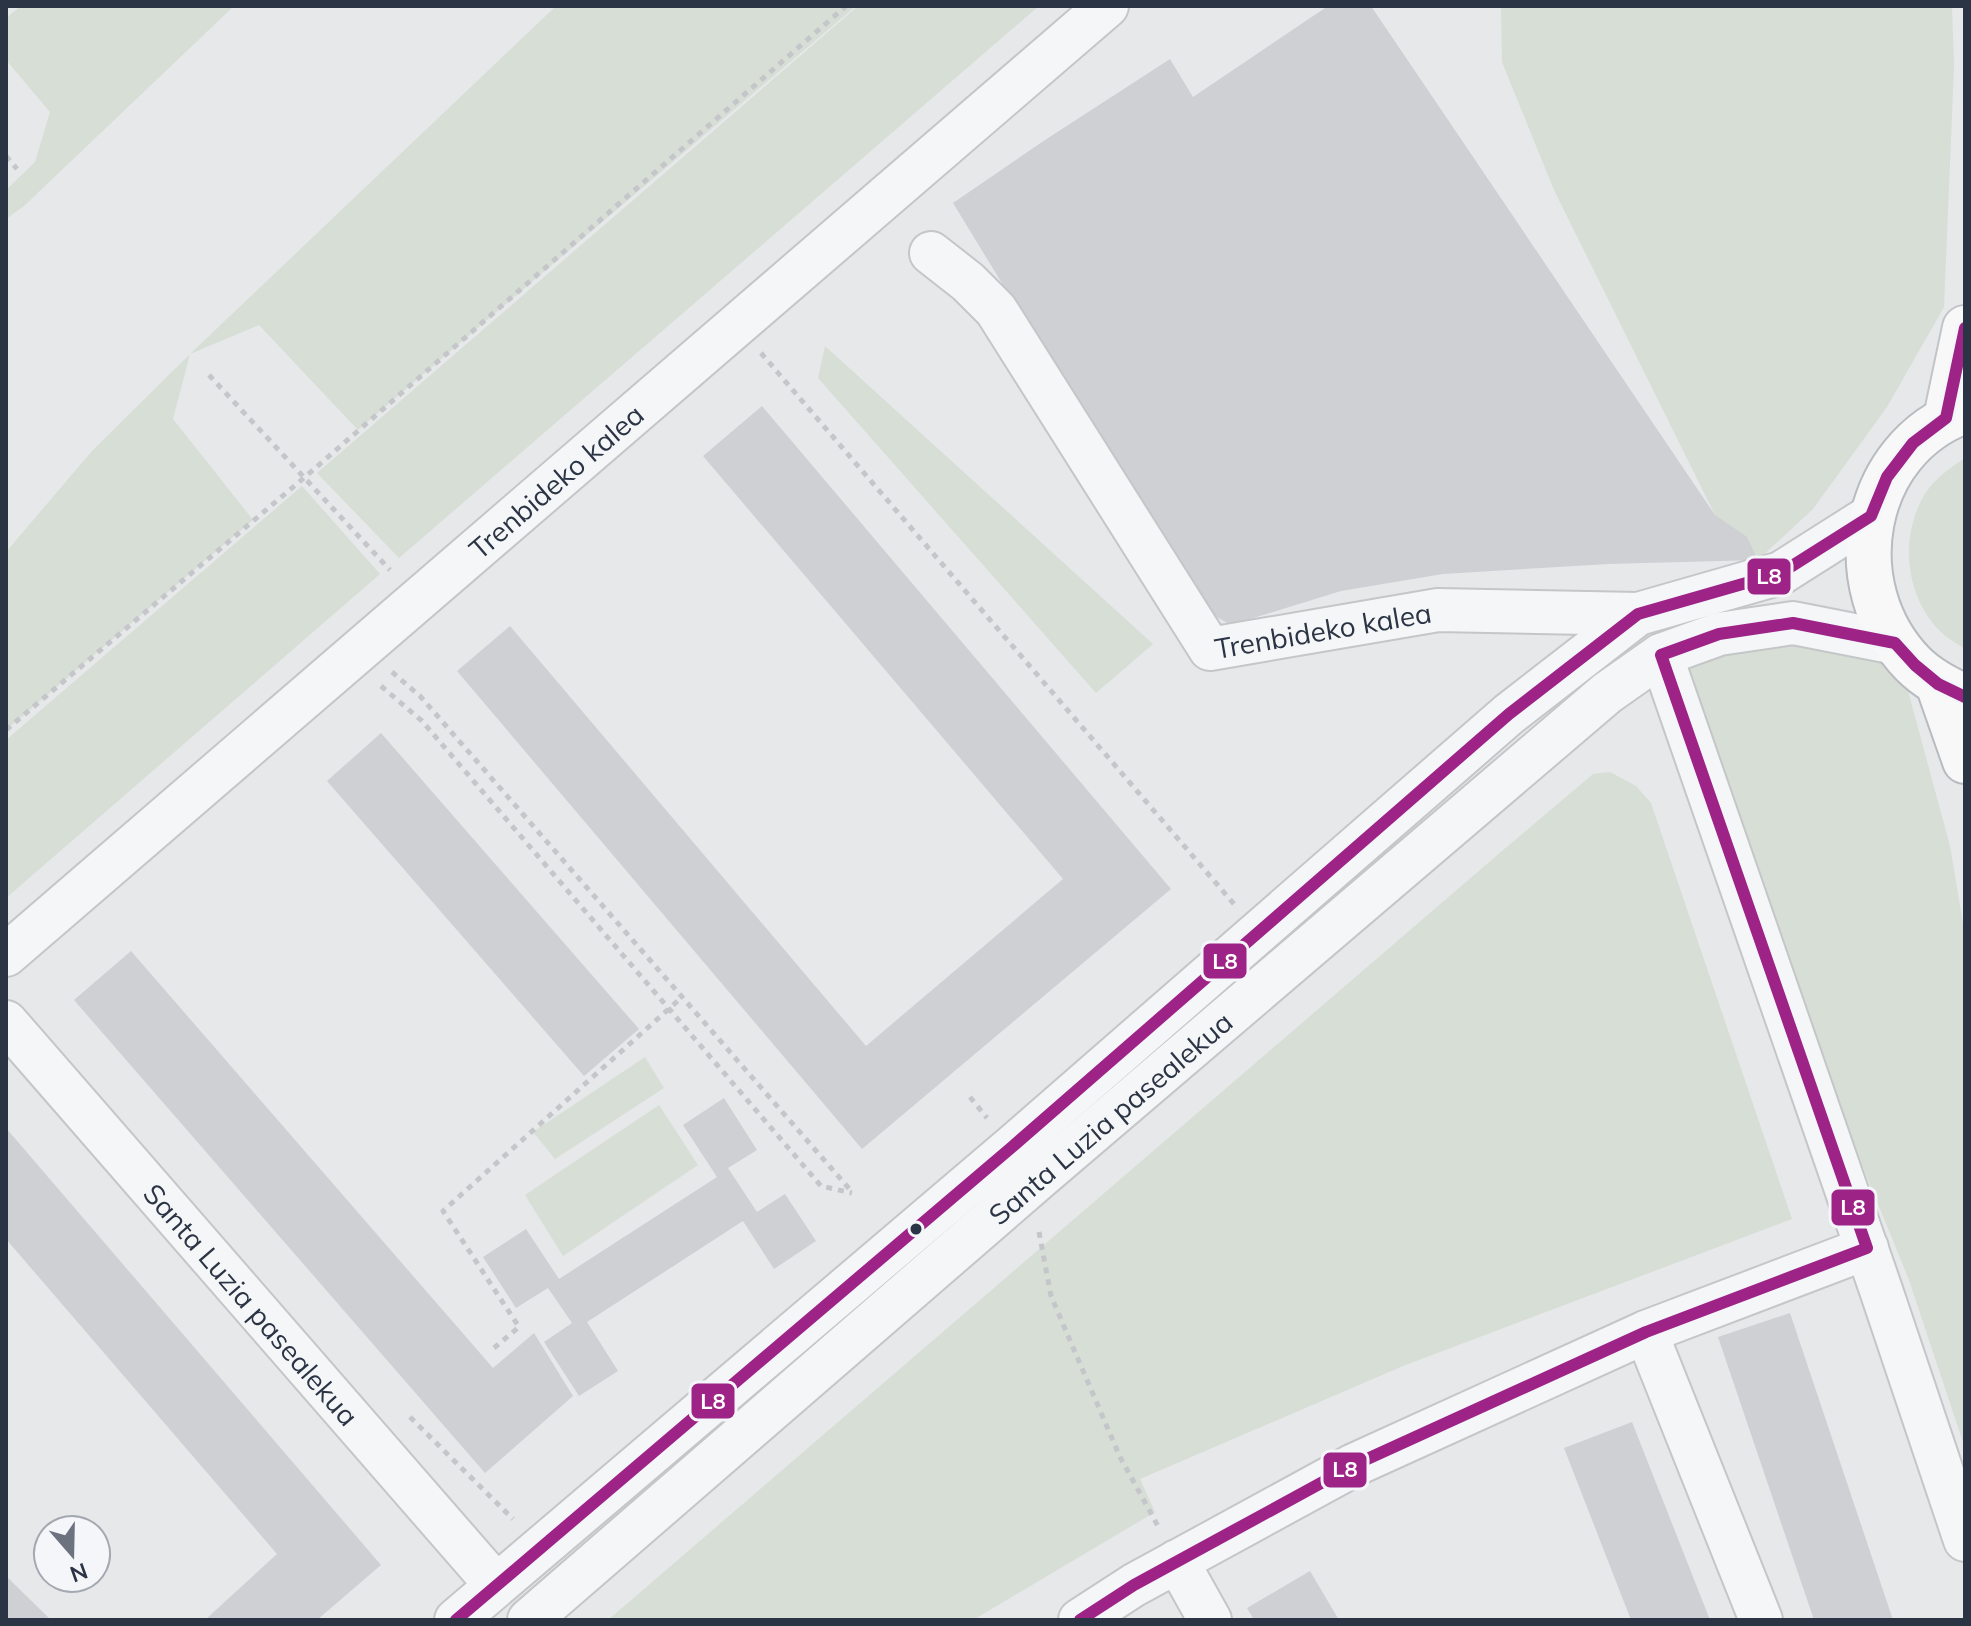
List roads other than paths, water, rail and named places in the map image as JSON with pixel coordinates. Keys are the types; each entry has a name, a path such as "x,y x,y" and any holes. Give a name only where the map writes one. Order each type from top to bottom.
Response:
{"main road":[{"path":"1965,328 1956,414 1913,443 1887,477 1871,516 1867,560 1875,603 1895,643 1915,665 1951,690 1965,761"}],"street":[{"name":"Trenbideko kalea","path":"6,955 1107,6"},
{"name":"Trenbideko kalea","path":"931,253 968,282 996,310 1210,649 1438,610 1638,614"},
{"name":"Santa Luzia pasealekua","path":"456,1620 1012,1147 1509,714 1638,614 1781,573 1871,516"},
{"name":"Santa Luzia pasealekua","path":"529,1620 1607,693 1661,655 1719,634 1793,623 1895,643"},
{"path":"1661,655 1965,1540"},
{"name":"Santa Luzia pasealekua","path":"6,1022 496,1585"},
{"path":"1080,1620 1177,1561 1354,1465 1646,1332 1867,1248"},
{"path":"1646,1332 1761,1620"},
{"path":"1177,1561 1210,1620"}]}
